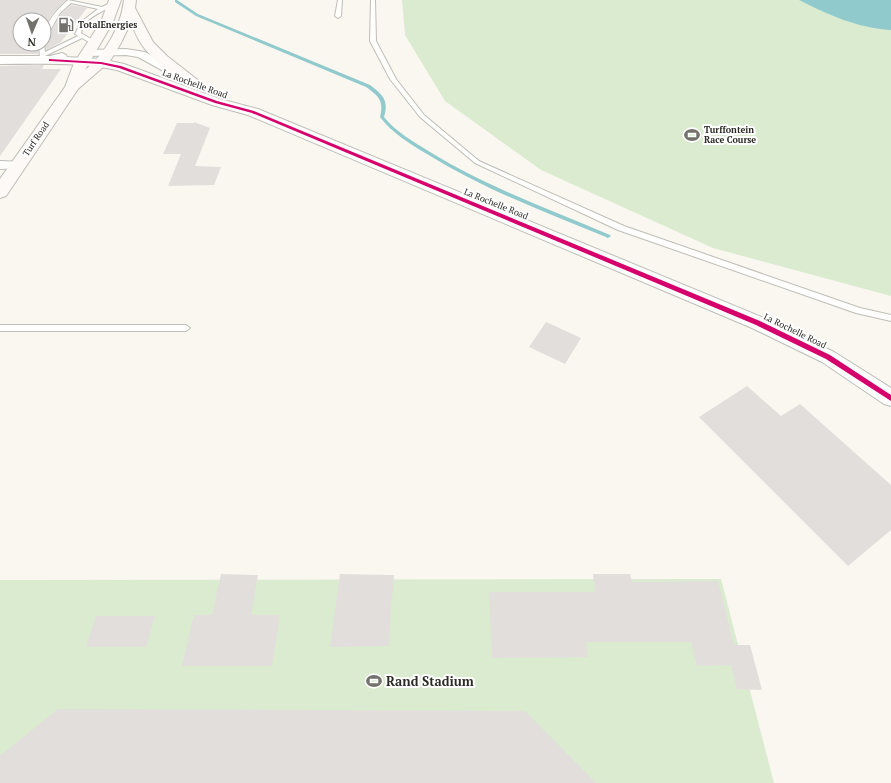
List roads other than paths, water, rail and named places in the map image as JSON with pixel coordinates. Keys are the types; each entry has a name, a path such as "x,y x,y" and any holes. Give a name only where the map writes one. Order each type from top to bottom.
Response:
{"main road":[{"name":"Turf Road","path":"0,192 72,87 84,58 107,22 110,4"},
{"name":"Turf Road","path":"72,87 104,58 123,26 130,5"},
{"path":"130,5 143,36 153,50 192,81"}],"street":[{"name":"La Rochelle Road","path":"0,60 104,58 141,54 192,81 220,93 253,112 758,323 828,357 891,398"},
{"name":"La Rochelle Road","path":"104,58 216,102 253,112"},
{"path":"0,165 19,165"}],"lane":[{"path":"52,22 58,12 71,0 110,4"},
{"path":"338,16 340,0"},
{"path":"373,0 373,41 393,79 422,116 476,162 621,228 859,311 891,318"},
{"path":"94,43 78,34 79,26 87,18 110,4"},
{"path":"44,52 45,58 82,36"},
{"path":"0,328 186,328"}],"water":[{"path":"799,0 891,0 891,30 855,24 832,16"}],"waterway":[{"path":"176,1 197,15 368,86 382,99 384,106 382,117 386,122 400,134 442,162 488,185 608,236"}],"place":[{"name":"TotalEnergies","path":"66,25"},
{"name":"Turffontein Race Course","path":"692,135"},
{"name":"Rand Stadium","path":"374,681"}]}
